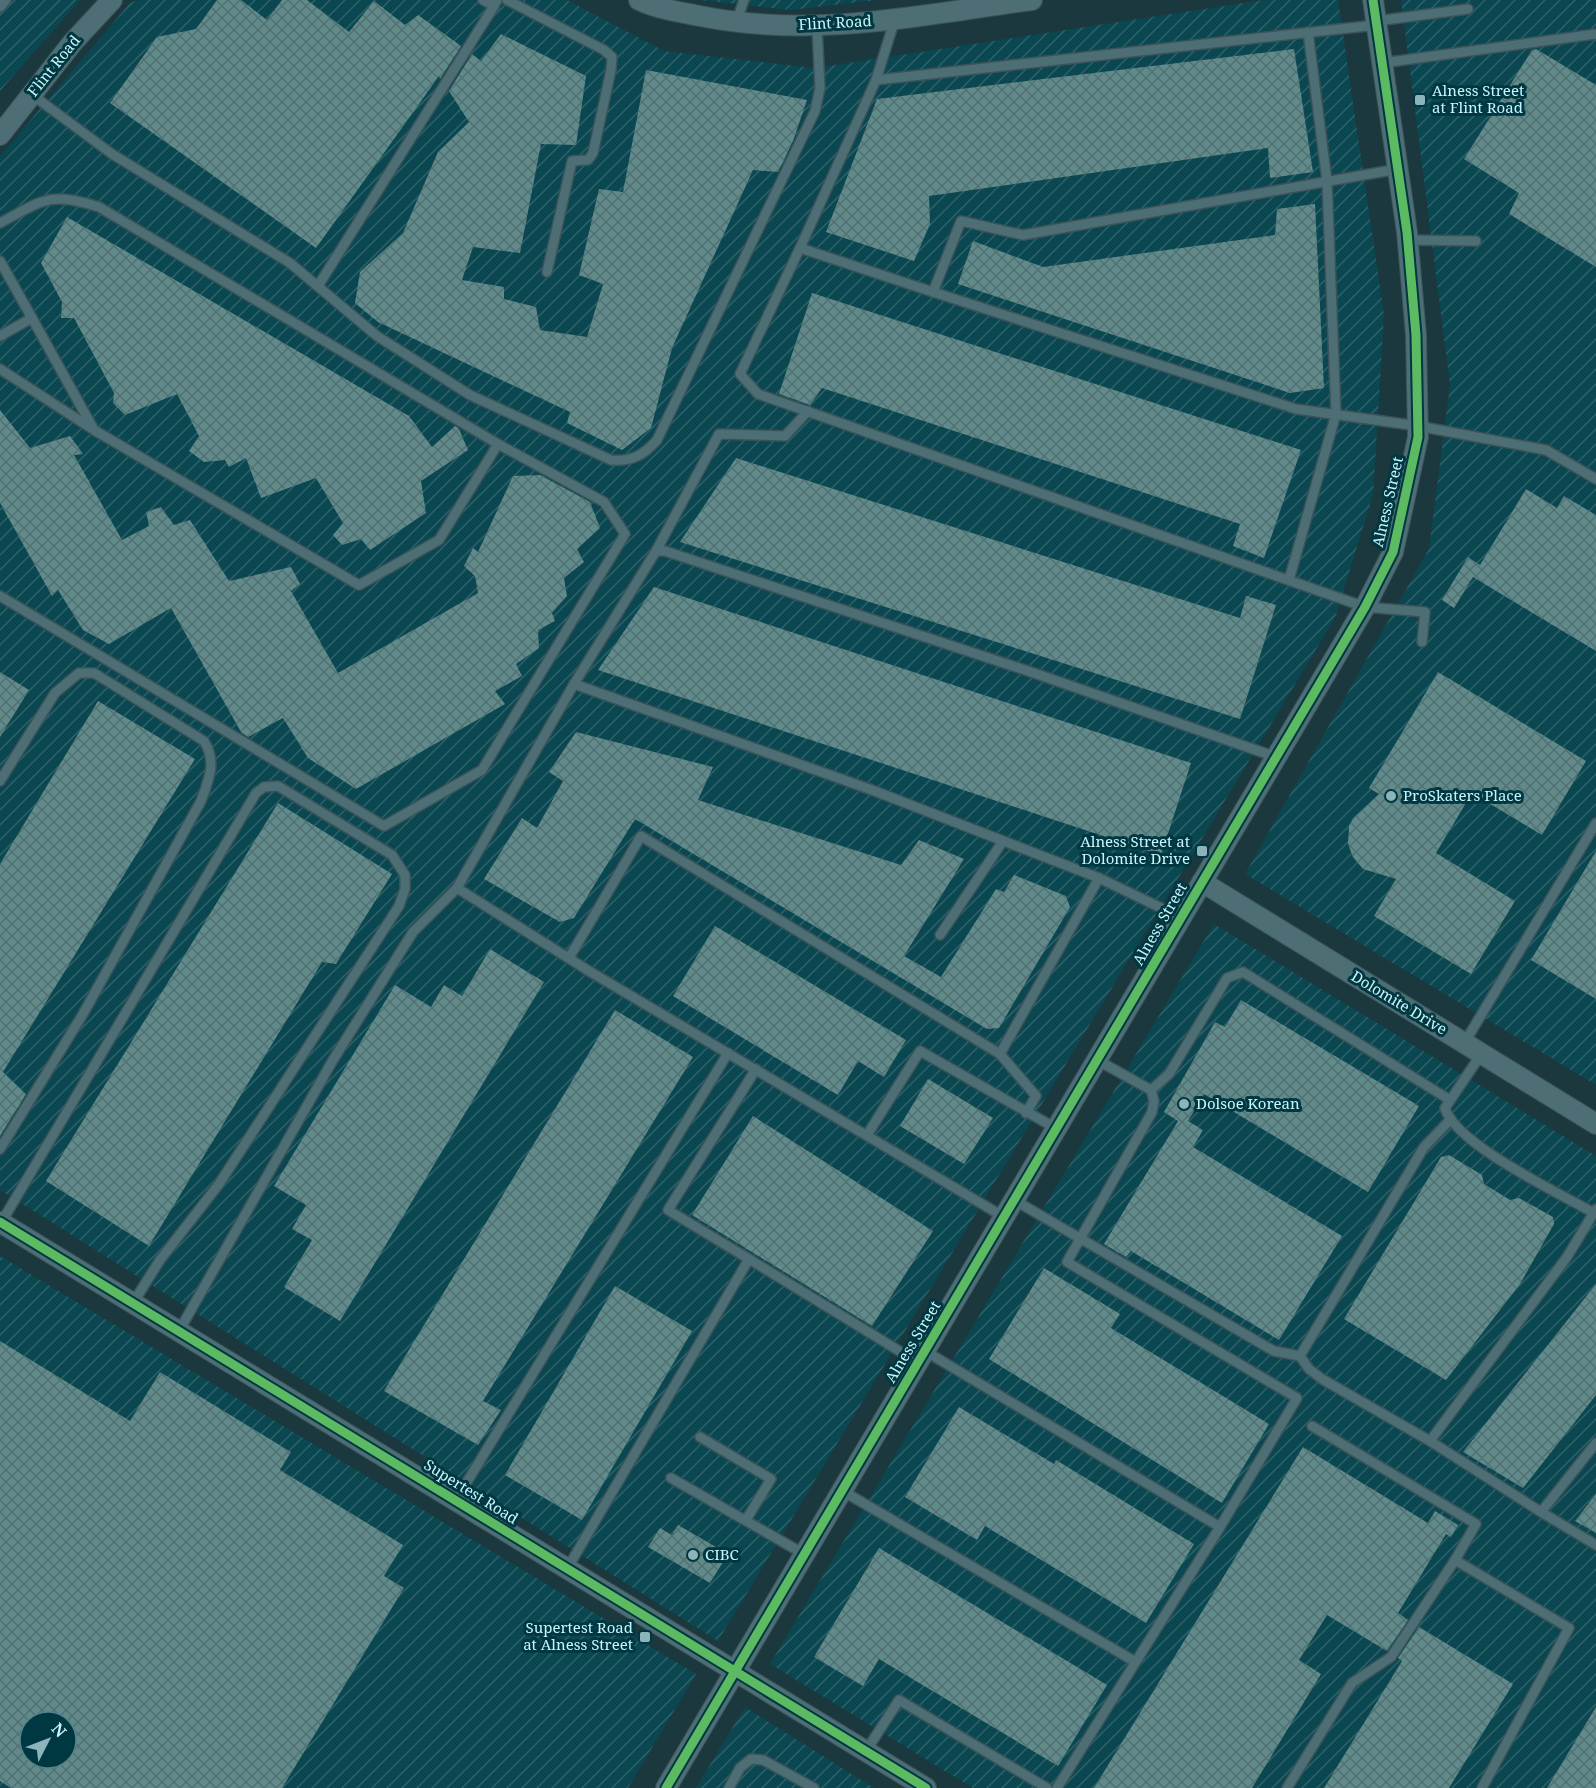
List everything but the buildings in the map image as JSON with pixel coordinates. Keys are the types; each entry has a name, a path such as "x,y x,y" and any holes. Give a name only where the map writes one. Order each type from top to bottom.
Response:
{"street":[{"name":"Flint Road","path":"0,135 73,42 112,0"},
{"name":"Flint Road","path":"639,0 652,6 736,23 817,27 895,19 998,2 1032,0"},
{"name":"Alness Street","path":"666,1788 1365,607 1393,552 1418,437 1416,335 1408,240 1373,0"},
{"name":"Dolomite Drive","path":"1202,882 1596,1124"},
{"name":"Supertest Road","path":"1,1222 926,1788"}],"lane":[{"path":"0,7 6,0"},
{"path":"318,286 495,3 483,0"},
{"path":"507,0 604,50 612,57 593,153 588,159 572,161 547,272"},
{"path":"736,23 744,0"},
{"path":"876,80 1308,32 1468,9"},
{"path":"895,19 876,80 740,374 758,394 1365,607 1425,612 1422,642"},
{"path":"32,94 112,154 290,263 377,336 470,395 611,460 625,461 649,450 657,440 815,111 820,88 817,27"},
{"path":"1289,580 1336,414 1327,181 1308,32"},
{"path":"1382,63 1596,34"},
{"path":"933,292 961,221 1023,235 1398,169"},
{"path":"0,223 45,198 71,198 99,207 498,444 604,502 625,534 482,770 384,826 0,596"},
{"path":"1408,240 1476,241"},
{"path":"800,248 1296,409 1418,426 1546,450 1596,479"},
{"path":"0,261 94,430"},
{"path":"0,336 32,318"},
{"path":"0,369 94,430 359,585 439,540 498,444"},
{"path":"179,1331 339,1050 413,932 457,888 574,684 656,551 719,434 785,436 808,411"},
{"path":"656,551 665,551 1028,671 1276,757"},
{"path":"0,781 55,693 79,673 94,674 204,741 211,753 212,771 201,801 83,1014 0,1149"},
{"path":"574,684 872,790 1099,878 1182,918"},
{"path":"1,1222 256,793 264,787 278,786 382,849 400,864 405,875 405,889 399,906 219,1184 160,1260 133,1303"},
{"path":"1465,1042 1596,823"},
{"path":"569,958 641,836 1000,1054 1036,1096 1026,1113"},
{"path":"940,935 1003,841"},
{"path":"1000,1054 1099,878"},
{"path":"457,888 569,958 867,1135 1009,1209 1080,1239 1274,1351 1300,1356 1322,1379 1430,1441 1596,1545"},
{"path":"1151,1090 1170,1074 1227,978 1243,972 1450,1100"},
{"path":"867,1135 920,1051 1057,1129"},
{"path":"456,1500 728,1053"},
{"path":"1430,1441 1567,1257 1595,1211 1472,1142 1451,1119 1445,1108 1482,1053"},
{"path":"1057,1788 1134,1661 1220,1527 1297,1398 1067,1262 1152,1112 1154,1101 1151,1090 1097,1060"},
{"path":"756,1069 668,1210 749,1259 1220,1527"},
{"path":"1300,1356 1424,1147 1451,1119"},
{"path":"567,1569 749,1259"},
{"path":"1287,1788 1353,1683 1391,1657 1476,1524 1312,1426"},
{"path":"700,1437 771,1479 746,1520"},
{"path":"1541,1512 1596,1443"},
{"path":"671,1478 804,1554"},
{"path":"841,1490 1134,1661"},
{"path":"1455,1560 1569,1628 1482,1788"},
{"path":"866,1751 899,1700 1047,1788"},
{"path":"729,1788 740,1768 751,1759 763,1760 814,1788"}],"shaded area":[{"path":"0,0 80,0 0,91"},
{"path":"137,0 567,0 664,51 815,68 1263,0 1338,0 1384,315 1373,495 1335,618 718,1641 0,1190 0,156 130,3"},
{"path":"700,0 877,0 790,10"},
{"path":"1401,0 1596,0 1596,1085 1245,874 1429,549 1450,385"},
{"path":"1214,924 1596,1156 1596,1788 973,1788 770,1664"},
{"path":"0,1256 696,1674 628,1788 0,1788"},
{"path":"745,1707 874,1788 696,1788"}],"cycle path":[{"path":"666,1788 1365,607 1393,552 1418,437 1416,335 1407,232 1373,0"},
{"path":"0,1222 926,1788"}],"place":[{"name":"Alness Street at Flint Road","path":"1420,100"},
{"name":"ProSkaters Place","path":"1391,796"},
{"name":"Alness Street at Dolomite Drive","path":"1202,851"},
{"name":"Dolsoe Korean","path":"1184,1104"},
{"name":"CIBC","path":"693,1555"},
{"name":"Supertest Road at Alness Street","path":"645,1637"}]}
